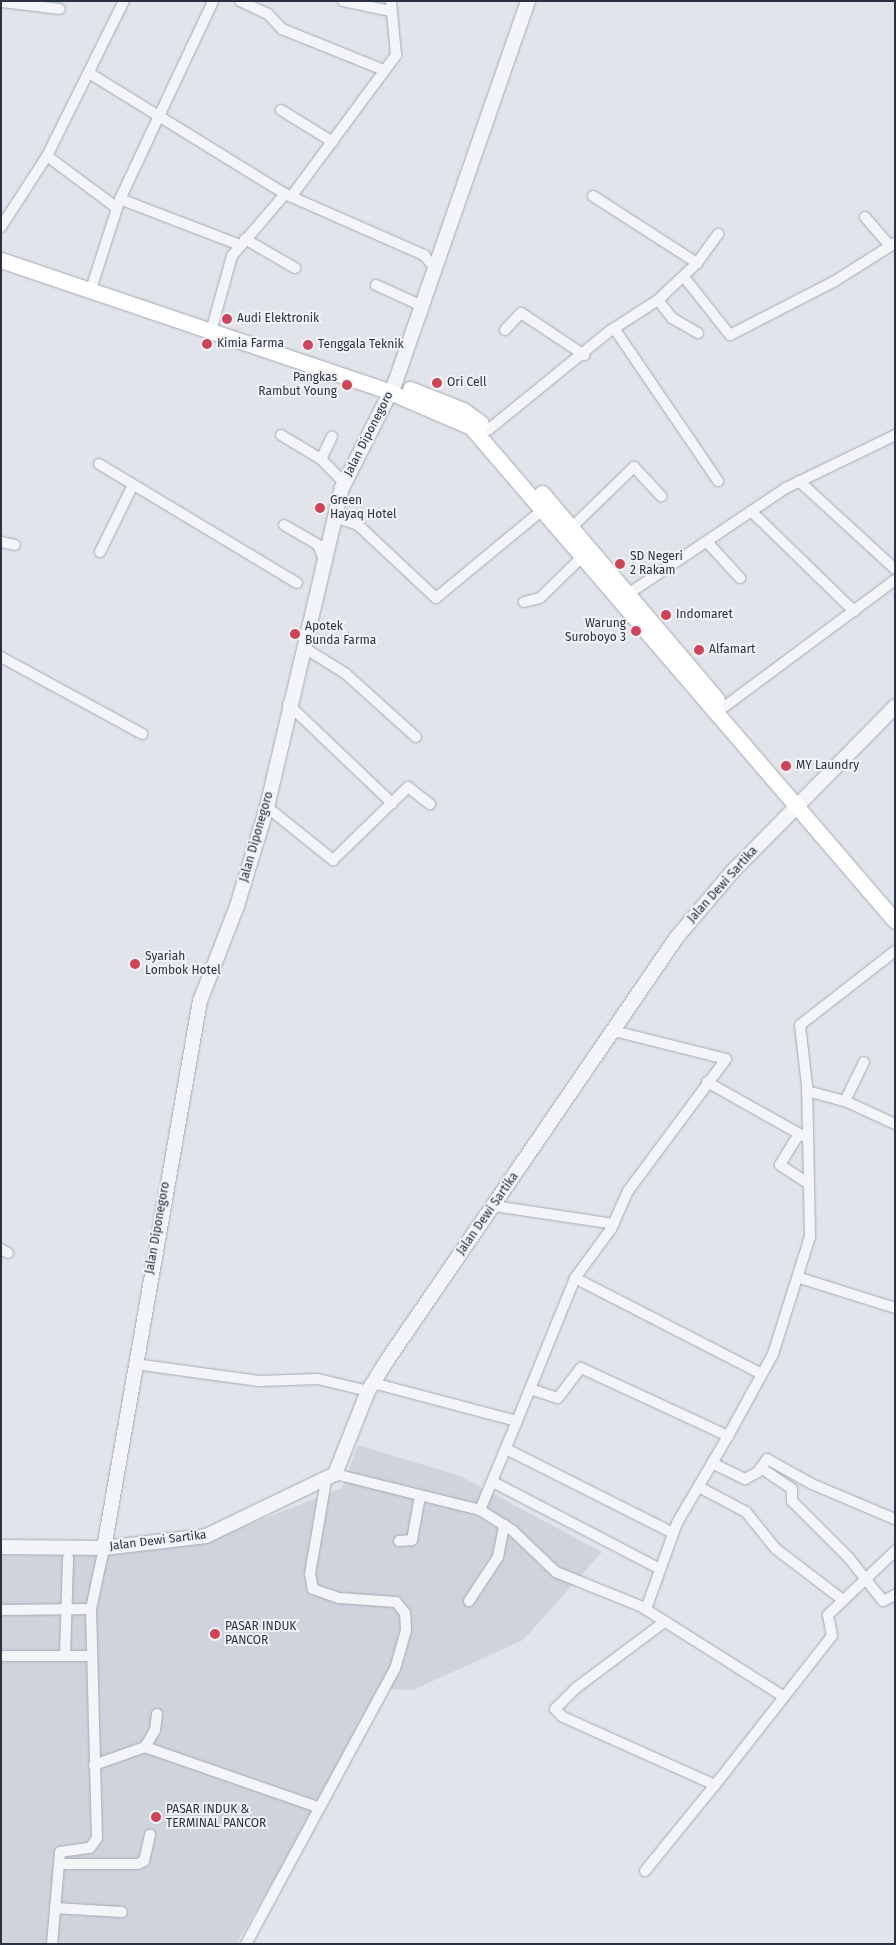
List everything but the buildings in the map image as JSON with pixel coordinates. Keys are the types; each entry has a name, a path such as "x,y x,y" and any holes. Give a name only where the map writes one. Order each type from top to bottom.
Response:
{"main road":[{"path":"1,253 463,410 488,430 582,557 716,704"},
{"path":"1,260 89,284 213,324 392,387 471,427 546,506 571,528 628,594 895,921"},
{"path":"800,805 895,907"}],"street":[{"path":"1,227 47,156 124,1"},
{"path":"89,284 118,203 213,1"},
{"path":"240,1 268,14 282,29 384,70"},
{"path":"213,324 228,267 243,242 288,196 334,142 397,53 391,6 343,1"},
{"name":"Jalan Diponegoro","path":"59,1864 60,1851 90,1848 97,1838 91,1609 104,1548 199,1007 267,807 288,704 303,647 322,557 344,483 392,387 528,1"},
{"path":"1,2 60,9"},
{"path":"89,73 288,196 424,255 434,267"},
{"path":"281,110 334,142"},
{"path":"47,156 118,203 243,242 295,268"},
{"path":"593,196 696,263"},
{"path":"684,277 730,336 892,244 865,217"},
{"path":"488,430 584,356 614,328 658,300 684,277 718,234"},
{"path":"376,285 420,305"},
{"path":"658,300 672,318 698,333"},
{"path":"505,330 521,312 584,356"},
{"path":"614,328 718,481"},
{"path":"281,435 320,458 344,483"},
{"path":"628,594 799,481 895,435"},
{"path":"320,458 332,436"},
{"path":"99,464 297,582"},
{"path":"571,528 634,467 661,496"},
{"path":"799,481 895,569"},
{"path":"100,552 133,485"},
{"path":"334,516 372,536 432,598 546,506"},
{"path":"751,511 854,611"},
{"path":"284,525 318,545 322,557"},
{"path":"1,542 15,545"},
{"path":"707,542 740,578"},
{"path":"524,602 540,598 582,557"},
{"path":"716,704 854,611 895,580"},
{"path":"303,647 346,674 416,738"},
{"path":"1,657 142,734"},
{"path":"288,704 392,803"},
{"name":"Jalan Dewi Sartika","path":"1,1547 104,1548 206,1536 330,1477 371,1387 614,1031 704,903 895,707"},
{"path":"267,807 334,860 410,786 430,804"},
{"path":"646,1609 658,1568 673,1533 762,1374 800,1278 810,1237 808,1183 802,1136 807,1091 802,1022 895,952"},
{"path":"480,1510 576,1278 614,1224 628,1191 707,1082 726,1059 614,1031"},
{"path":"845,1101 864,1062"},
{"path":"707,1082 802,1136"},
{"path":"807,1091 845,1101 895,1124"},
{"path":"802,1136 780,1165 808,1183"},
{"path":"494,1206 614,1224"},
{"path":"576,1278 762,1374"},
{"path":"800,1278 895,1308"},
{"path":"135,1364 259,1381 318,1379 371,1387 517,1421"},
{"path":"530,1389 558,1398 581,1368 728,1436"},
{"path":"506,1449 673,1533"},
{"path":"712,1463 745,1479 761,1468 767,1458 819,1487 895,1519"},
{"path":"761,1468 790,1487 792,1501 866,1579 883,1601 895,1595"},
{"path":"246,1944 395,1669 407,1620 396,1602 339,1598 313,1589 310,1574 330,1477 480,1510 504,1525 556,1572 646,1609 664,1623 726,1656 783,1696"},
{"path":"493,1482 658,1568"},
{"path":"699,1487 746,1512 787,1558 842,1600"},
{"path":"399,1541 412,1540 420,1496"},
{"path":"469,1601 498,1556 504,1525"},
{"path":"645,1871 832,1636 827,1617 842,1600 895,1551"},
{"path":"65,1656 68,1609 68,1558"},
{"path":"1,1610 91,1609"},
{"path":"664,1623 576,1688 555,1710 715,1785"},
{"path":"1,1656 92,1656"},
{"path":"145,1747 156,1730 157,1714"},
{"path":"94,1764 145,1747 320,1808"},
{"path":"52,1944 59,1864 138,1864 144,1861 150,1835"},
{"path":"55,1908 122,1912"}],"shaded area":[{"name":"PASAR INDUK & TERMINAL PANCOR","path":"358,1445 460,1476 602,1552 523,1640 413,1690 388,1689 236,1944 1,1944 1,1554 204,1542 342,1488"}],"place":[{"name":"Audi Elektronik","path":"227,319"},
{"name":"Kimia Farma","path":"207,344"},
{"name":"Tenggala Teknik","path":"308,345"},
{"name":"Ori Cell","path":"437,383"},
{"name":"Pangkas Rambut Young","path":"347,385"},
{"name":"Green Hayaq Hotel","path":"320,508"},
{"name":"SD Negeri 2 Rakam","path":"620,564"},
{"name":"Indomaret","path":"666,615"},
{"name":"Warung Suroboyo 3","path":"636,631"},
{"name":"Apotek Bunda Farma","path":"295,634"},
{"name":"Alfamart","path":"699,650"},
{"name":"MY Laundry","path":"786,766"},
{"name":"Syariah Lombok Hotel","path":"135,964"},
{"name":"PASAR INDUK PANCOR","path":"215,1634"},
{"name":"PASAR INDUK & TERMINAL PANCOR","path":"156,1817"}]}
